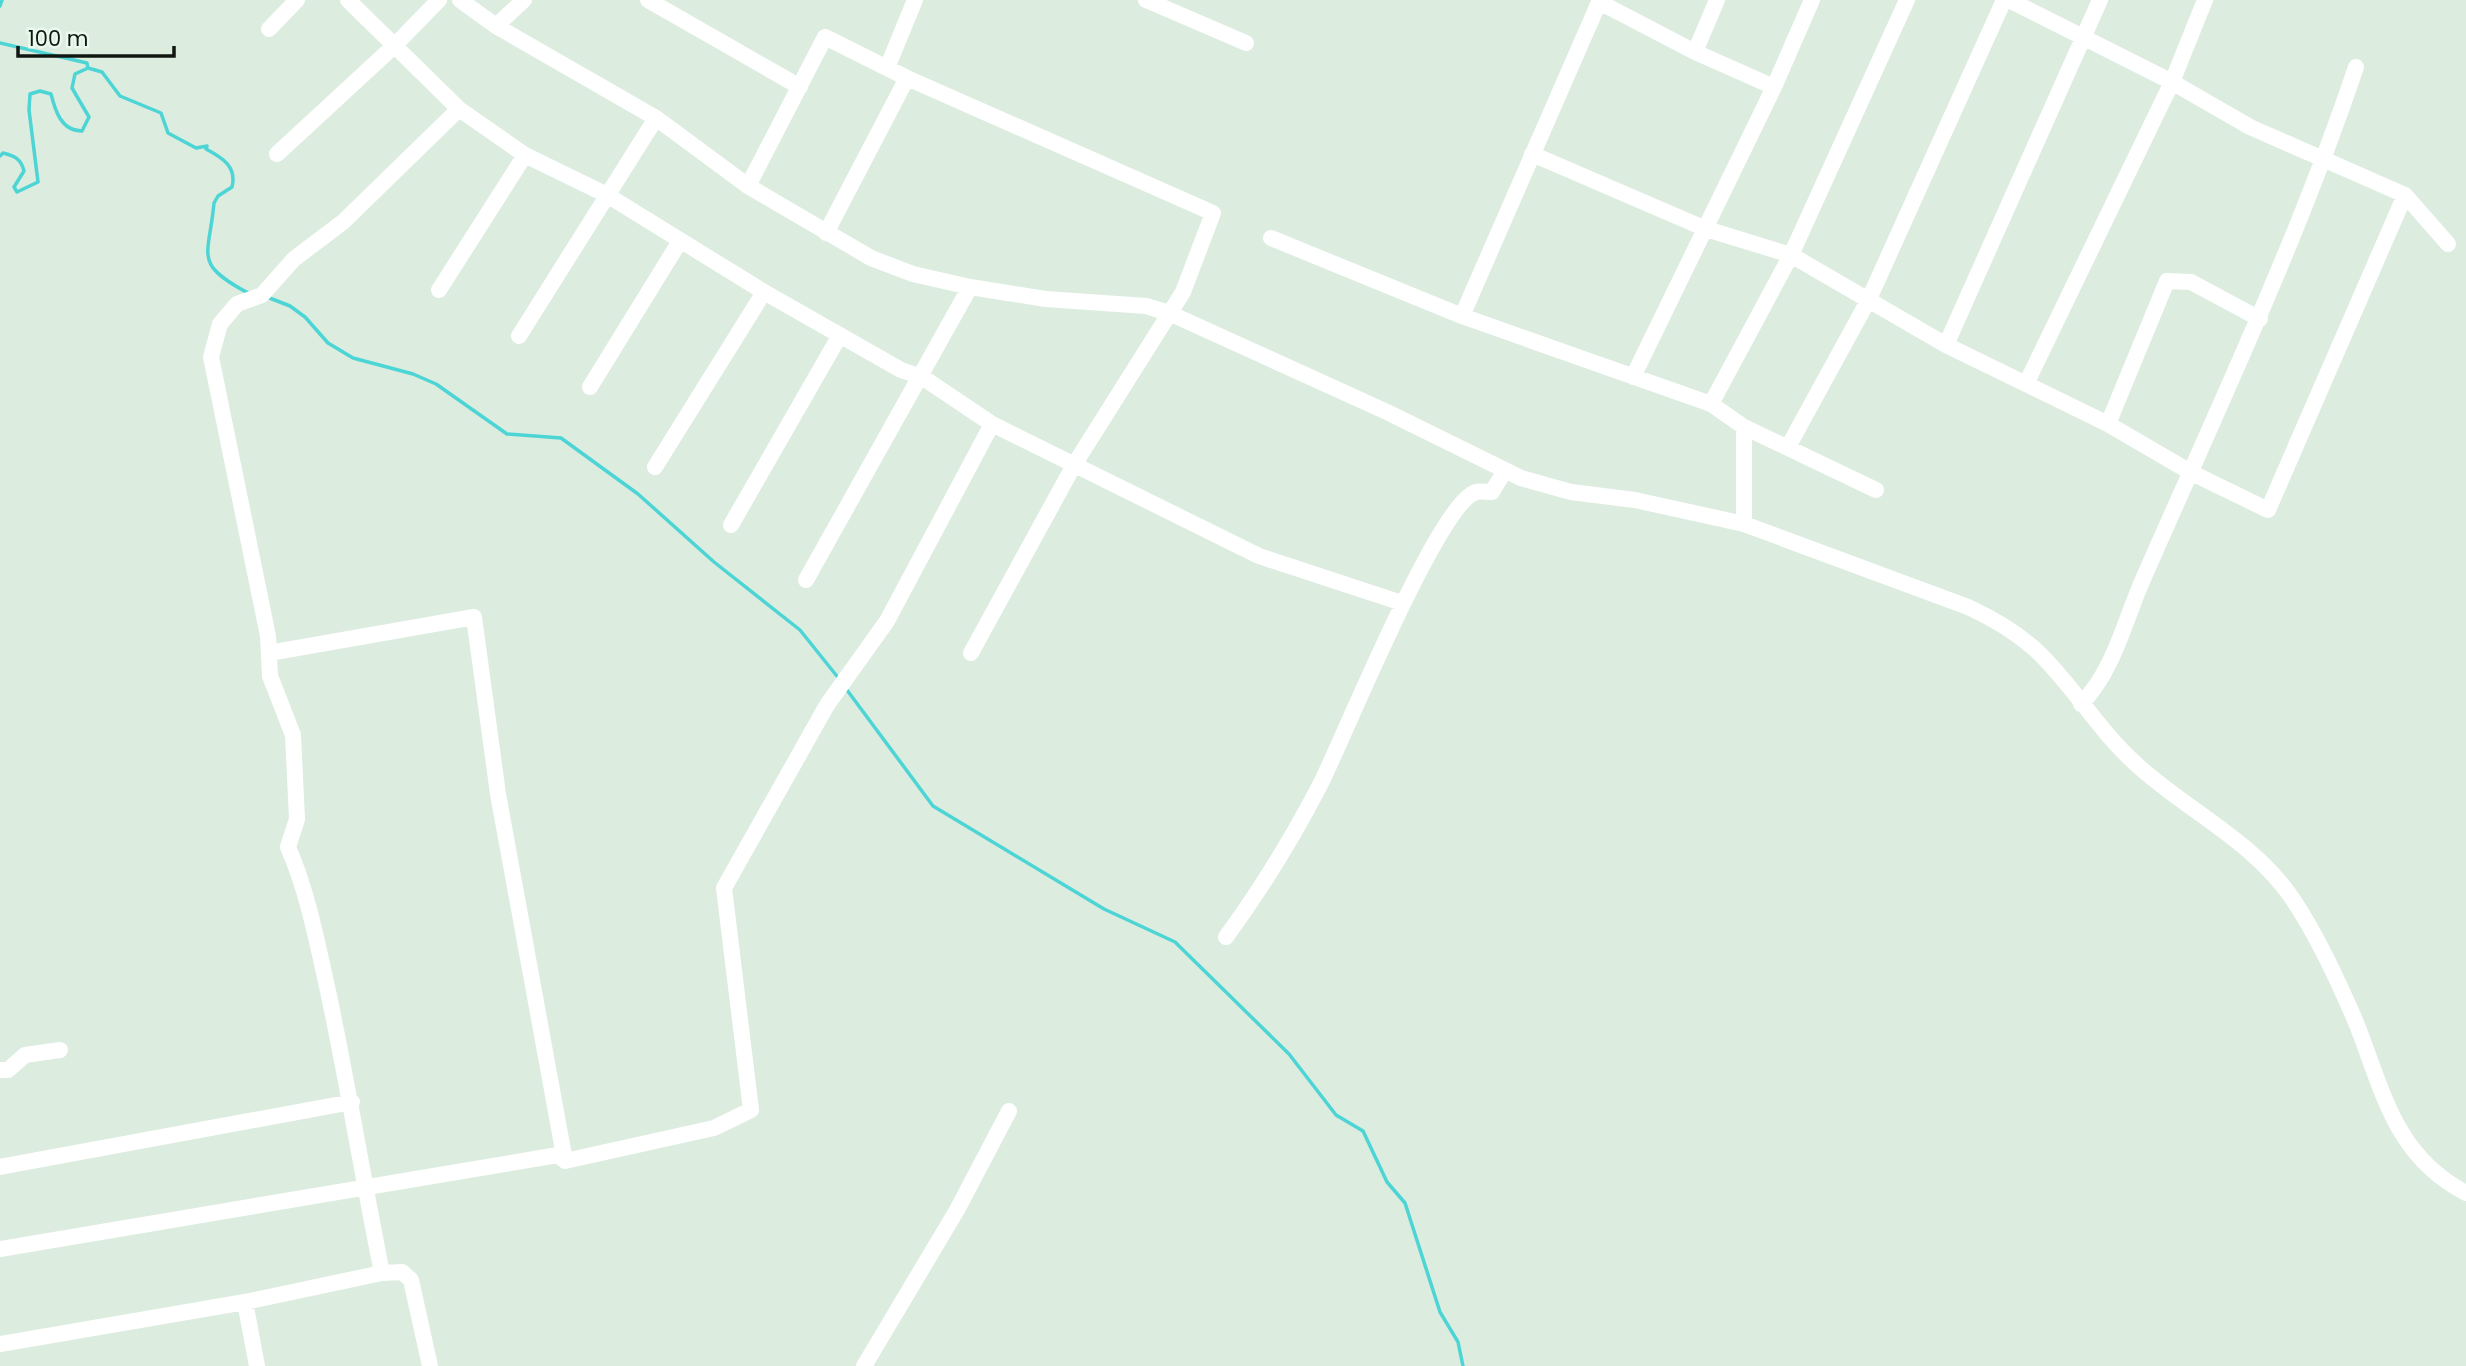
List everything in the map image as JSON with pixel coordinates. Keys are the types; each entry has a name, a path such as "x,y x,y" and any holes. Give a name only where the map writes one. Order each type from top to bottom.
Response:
{"street":[{"path":"269,29 297,0"},
{"path":"348,0 459,109 525,155 607,195 764,292 901,370 922,377 992,424 1259,556 1402,603"},
{"path":"277,154 394,46 439,0"},
{"path":"460,0 496,26 656,118 748,186 871,258 902,270 970,287 1046,299 1146,306 1169,313 1387,412 1504,472 1571,492 1635,500 1744,524 1968,607 2003,624 2039,653 2107,736 2138,766 2271,871 2292,899 2325,958 2355,1021 2383,1101 2401,1134 2420,1158 2466,1193"},
{"path":"496,26 524,0"},
{"path":"648,0 800,87"},
{"path":"887,68 915,0"},
{"path":"1146,0 1246,43"},
{"path":"1695,52 1717,0"},
{"path":"1633,377 1774,87 1812,0"},
{"path":"1711,404 1791,255 1907,0"},
{"path":"1788,447 1869,299 2007,0 2172,82 2250,127 2405,195 2448,244"},
{"path":"1946,345 2100,0"},
{"path":"2026,384 2172,82 2205,0"},
{"path":"1462,316 1599,1 1695,52 1774,87"},
{"path":"748,186 825,37 907,78 1213,214 1183,292 1074,465 971,653"},
{"path":"2081,704 2098,687 2144,577 2260,319 2325,161 2356,67"},
{"path":"826,233 907,78"},
{"path":"382,1273 352,1102 304,883 288,848 297,819 293,735 270,676 269,653 211,357 220,324 237,304 262,295 294,258 343,222 459,109"},
{"path":"519,336 656,118"},
{"path":"1532,154 1706,229 1791,255 1946,345 2108,424 2192,473 2268,510 2405,195"},
{"path":"439,290 525,155"},
{"path":"1272,238 1462,316 1711,404 1744,427 1876,490"},
{"path":"590,387 680,241"},
{"path":"2108,424 2167,281 2191,282 2260,319"},
{"path":"806,580 970,287"},
{"path":"655,467 764,292"},
{"path":"731,525 840,335"},
{"path":"565,1161 714,1128 751,1110 723,888 827,705 887,621 992,424"},
{"path":"1744,427 1744,524"},
{"path":"1226,937 1271,875 1322,781 1402,603 1461,504 1475,492 1492,492 1504,472"},
{"path":"269,653 474,617 498,794 565,1161"},
{"path":"0,1070 8,1070 24,1055 60,1050"},
{"path":"0,1167 352,1102"},
{"path":"864,1366 957,1210 1009,1111"},
{"path":"0,1249 558,1154 565,1161"},
{"path":"0,1344 245,1302 382,1273 402,1272 411,1280 430,1366"},
{"path":"245,1302 257,1366"}],"waterway":[{"path":"0,6 2,0"},
{"path":"0,43 87,63 88,68 75,74 72,88 89,117 82,131 75,130 64,124 51,94 40,91 30,94 29,110 38,182 17,192 14,187 24,171 23,167 14,157 3,153 0,156"},
{"path":"88,68 102,72 120,96 161,113 168,133 196,148 207,146 206,149 227,164 232,174 232,187 218,196 214,203 208,258 219,274 250,294"},
{"path":"267,297 290,306 305,317 328,343 353,358 413,374 436,384 507,434 561,438 638,494 714,562 800,630 840,680"},
{"path":"844,686 933,806 1104,909 1175,942 1289,1054 1336,1115 1363,1131 1387,1182 1405,1203 1440,1312 1458,1342 1463,1366"}]}
